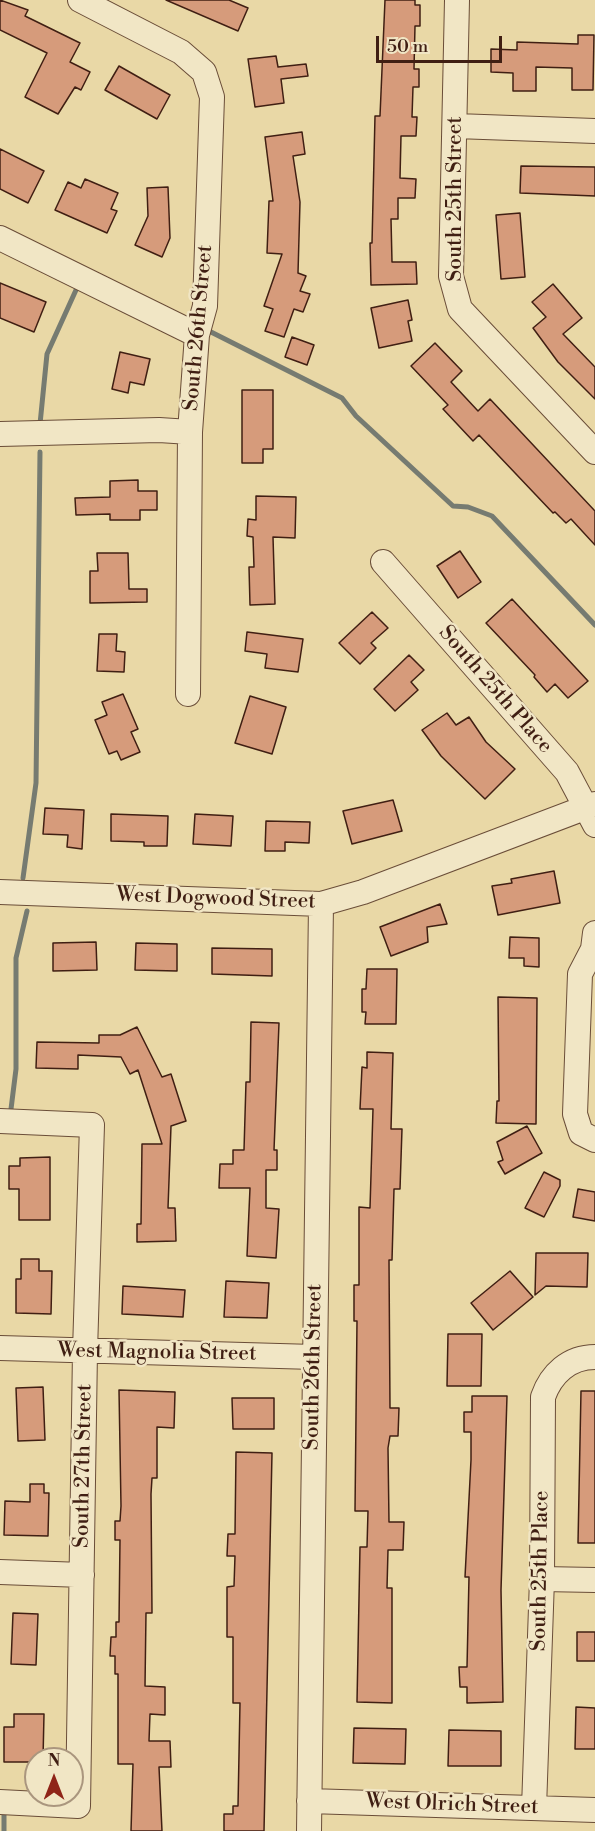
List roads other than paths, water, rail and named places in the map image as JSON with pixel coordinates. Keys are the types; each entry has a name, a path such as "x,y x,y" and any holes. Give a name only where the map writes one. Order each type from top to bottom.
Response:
{"street":[{"name":"South 26th Street","path":"80,0 182,51 204,72 212,97 205,306 197,335 190,432 188,694"},
{"name":"South 25th Street","path":"457,0 451,276 460,309 595,452"},
{"path":"456,126 595,131"},
{"path":"0,238 197,335"},
{"path":"0,434 159,430 190,432"},
{"name":"South 25th Place","path":"383,562 567,772 592,812"},
{"name":"West Dogwood Street","path":"0,892 321,904 363,892 592,812"},
{"name":"South 26th Street","path":"309,1831 321,904"},
{"path":"588,1136 575,1114 580,974 594,944"},
{"name":"South 27th Street","path":"0,1121 93,1125 85,1351 78,1806 0,1802"},
{"name":"West Magnolia Street","path":"0,1348 314,1357"},
{"name":"South 25th Place","path":"534,1808 542,1579 543,1397 547,1384 557,1371 591,1357"},
{"path":"0,1572 82,1575"},
{"path":"542,1579 595,1580"},
{"name":"West Olrich Street","path":"309,1801 595,1810"}],"waterway":[{"path":"40,424 47,354 76,290"},
{"path":"211,332 342,398 356,416 453,506 468,507 492,516 595,625"},
{"path":"23,878 36,783 40,452"},
{"path":"11,1109 16,1069 16,958 27,911"},
{"path":"4,1812 4,1831"}]}
